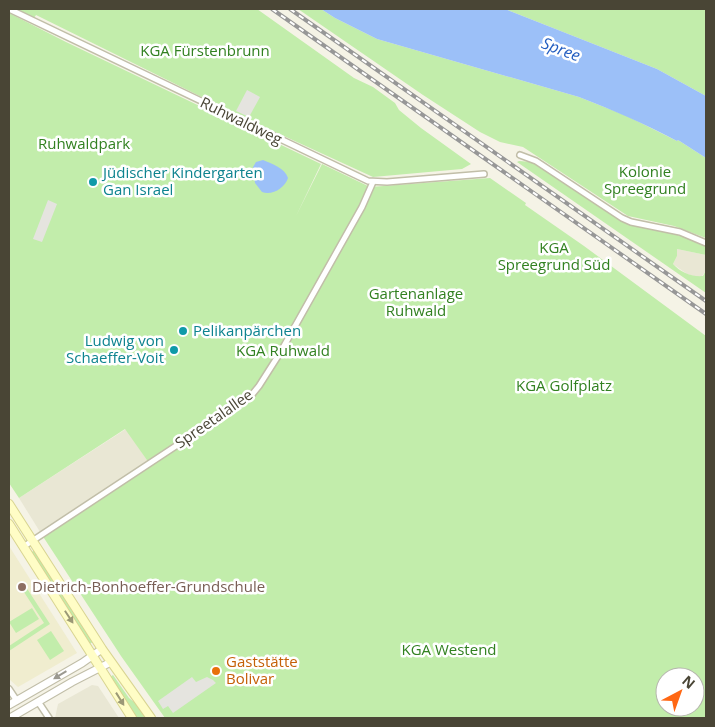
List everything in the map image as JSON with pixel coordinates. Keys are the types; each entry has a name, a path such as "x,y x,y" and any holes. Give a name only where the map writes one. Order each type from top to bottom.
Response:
{"main road":[{"path":"9,504 102,649 151,718"},
{"path":"9,524 132,718"}],"street":[{"name":"Ruhwaldweg","path":"9,9 373,182 484,174"},
{"path":"520,155 536,161 622,218 631,222 680,232 706,243"},
{"name":"Spreetalallee","path":"24,547 250,397 280,353 362,207 373,182"},
{"path":"9,706 102,649"},
{"path":"10,718 111,662"},
{"path":"9,689 23,712"},
{"path":"33,692 49,718"}],"shaded area":[{"path":"247,90 260,97 249,117 236,111"},
{"path":"48,200 57,204 42,242 33,239"},
{"path":"677,249 706,255 706,270 701,278 687,274 673,264 677,256"},
{"path":"126,429 149,463 42,535 19,498"},
{"name":"Dietrich-Bonhoeffer-Grundschule","path":"9,546 77,653 18,687 9,679"},
{"path":"192,677 196,682 207,677 216,683 173,713 168,706 163,709 158,701"},
{"path":"92,685 98,686 119,718 55,718 58,704"}],"green space":[{"name":"KGA Fürstenbrunn","path":"15,9 257,9 354,78 373,87 395,103 399,110 421,128 471,164 462,169 373,177 234,113 36,15 34,18"},
{"name":"Kolonie Spreegrund","path":"298,9 321,9 377,39 579,97 627,116 678,140 706,158 706,238 674,226 628,216 523,147 500,142 480,132"},
{"path":"505,9 706,9 706,96 657,69"},
{"path":"9,13 321,164 296,216 322,164 370,187 490,178 706,336 706,718 165,718 121,656 42,535 149,463 125,429 19,498 9,483"},
{"path":"517,162 532,162 623,222 670,232 706,246 706,255 677,249 677,256 673,264 682,272 694,276 703,276 706,270 706,293"},
{"path":"34,550 93,642 89,644 31,553"},
{"path":"26,587 50,624 9,651 9,646 44,623 22,589"},
{"path":"32,608 39,619 16,633 9,622"},
{"path":"51,631 64,651 50,660 37,640"},
{"path":"113,675 129,698 140,707 147,718 136,718 110,677"}],"water":[{"name":"Spree","path":"321,9 505,9 657,69 706,96 706,158 678,140 579,97 377,39"},
{"path":"263,160 281,169 288,178 284,185 274,192 262,192 255,183 253,167 256,162"}],"railway":[{"path":"272,9 706,314"},
{"path":"290,9 706,301"}],"place":[{"name":"Jüdischer Kindergarten Gan Israel","path":"93,182"},
{"name":"Pelikanpärchen","path":"183,331"},
{"name":"Ludwig von Schaeffer-Voit","path":"174,350"},
{"name":"Dietrich-Bonhoeffer-Grundschule","path":"22,587"},
{"name":"Gaststätte Bolivar","path":"216,671"}],"park label":[{"name":"Ruhwaldpark","path":"84,144"},
{"name":"KGA Spreegrund Süd","path":"554,256"},
{"name":"Gartenanlage Ruhwald","path":"416,302"},
{"name":"KGA Ruhwald","path":"283,351"},
{"name":"KGA Golfplatz","path":"564,386"},
{"name":"KGA Westend","path":"449,650"}]}
